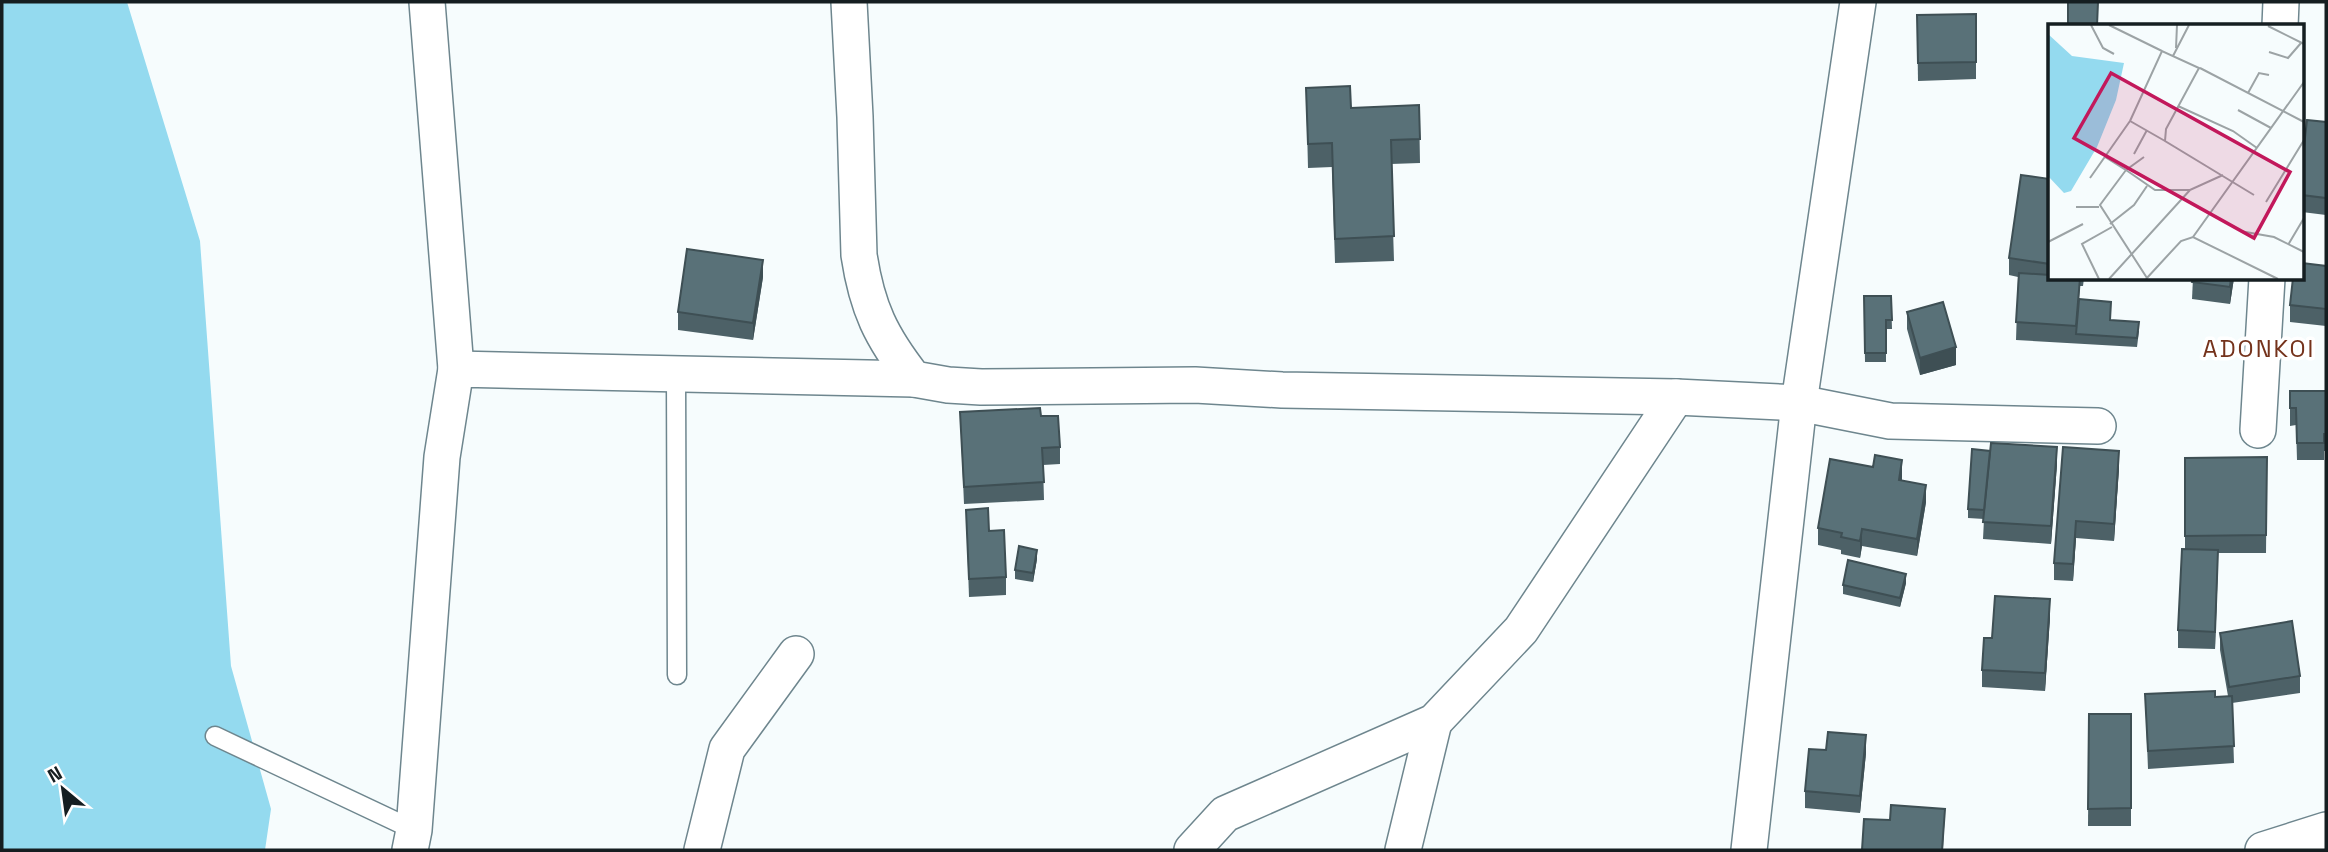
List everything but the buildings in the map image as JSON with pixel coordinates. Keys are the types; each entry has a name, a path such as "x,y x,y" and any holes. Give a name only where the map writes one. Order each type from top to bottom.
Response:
{"street":[{"path":"412,840 442,457 456,369 427,2"},
{"path":"849,2 862,274 879,329 892,352 914,379"},
{"path":"1749,850 1799,403 1858,2"},
{"path":"2280,24 2281,2"},
{"path":"2258,430 2267,280"},
{"path":"456,369 914,379 981,387 1195,385 1282,390 1676,397 1799,403 1890,421 2098,426"},
{"path":"1192,850 1225,814 1434,722 1521,630 1676,397"},
{"path":"702,850 727,749 796,654"},
{"path":"1403,850 1434,722"},
{"path":"2263,850 2326,830"}],"lane":[{"path":"676,374 677,675"},
{"path":"215,736 412,840"}],"shaded area":[{"path":"2,2 127,2 200,241 231,666 271,809 265,850 2,850"}],"district":[{"name":"ADONKOI","path":"2259,349"}]}
